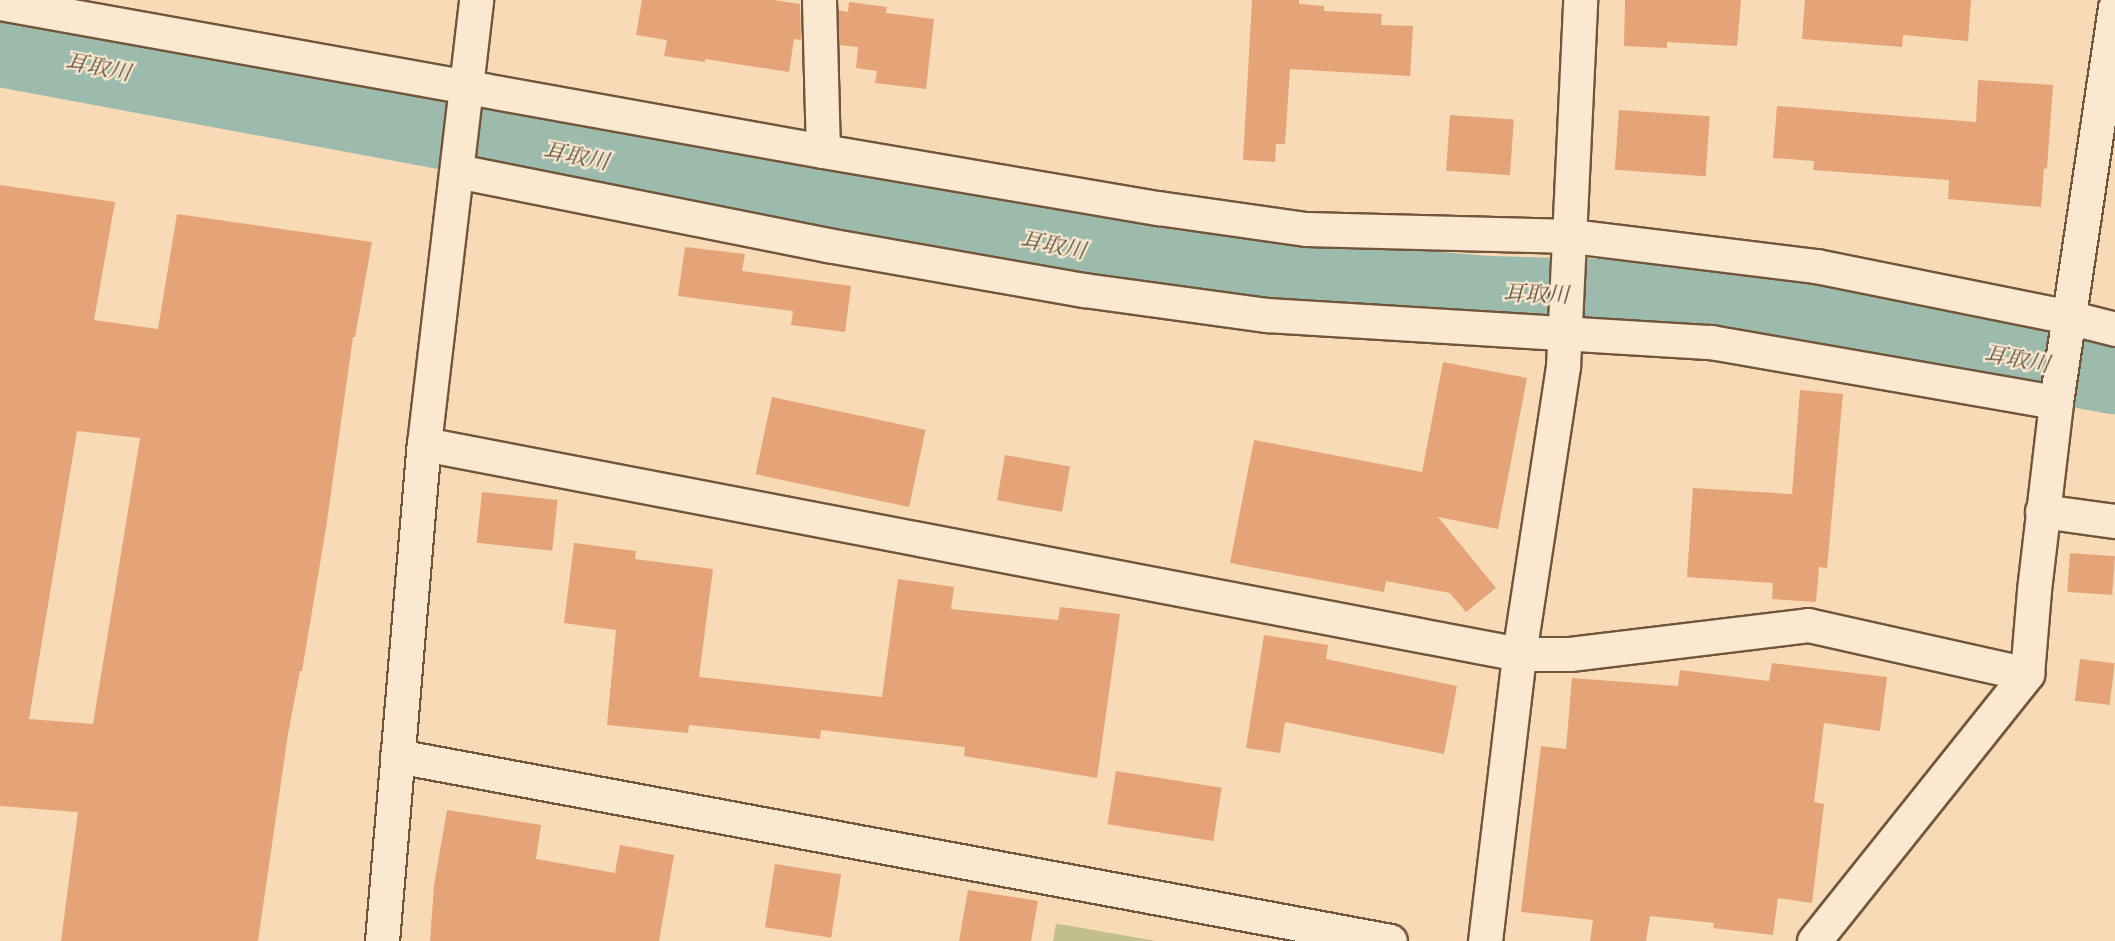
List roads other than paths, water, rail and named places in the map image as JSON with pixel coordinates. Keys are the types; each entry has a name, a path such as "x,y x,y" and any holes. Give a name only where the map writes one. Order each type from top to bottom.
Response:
{"street":[{"path":"382,941 424,444 476,0"},
{"path":"819,0 823,151"},
{"path":"1485,941 1519,654 1563,366 1580,0"},
{"path":"0,3 464,99 823,151 1146,206 1306,229 1570,246 1816,266 2066,328 2115,329"},
{"path":"1814,941 2027,674 2042,511 2057,394 2115,7"},
{"path":"458,162 828,245 1084,290 1267,315 1566,327 1711,342 2057,394"},
{"path":"424,444 1519,654 1570,654 1808,625 2027,674"},
{"path":"2042,511 2115,521"},
{"path":"397,756 1390,941"}],"waterway":[{"name":"耳取川","path":"0,49 1172,267 1489,293 1642,297 1713,304 2115,376"}]}
